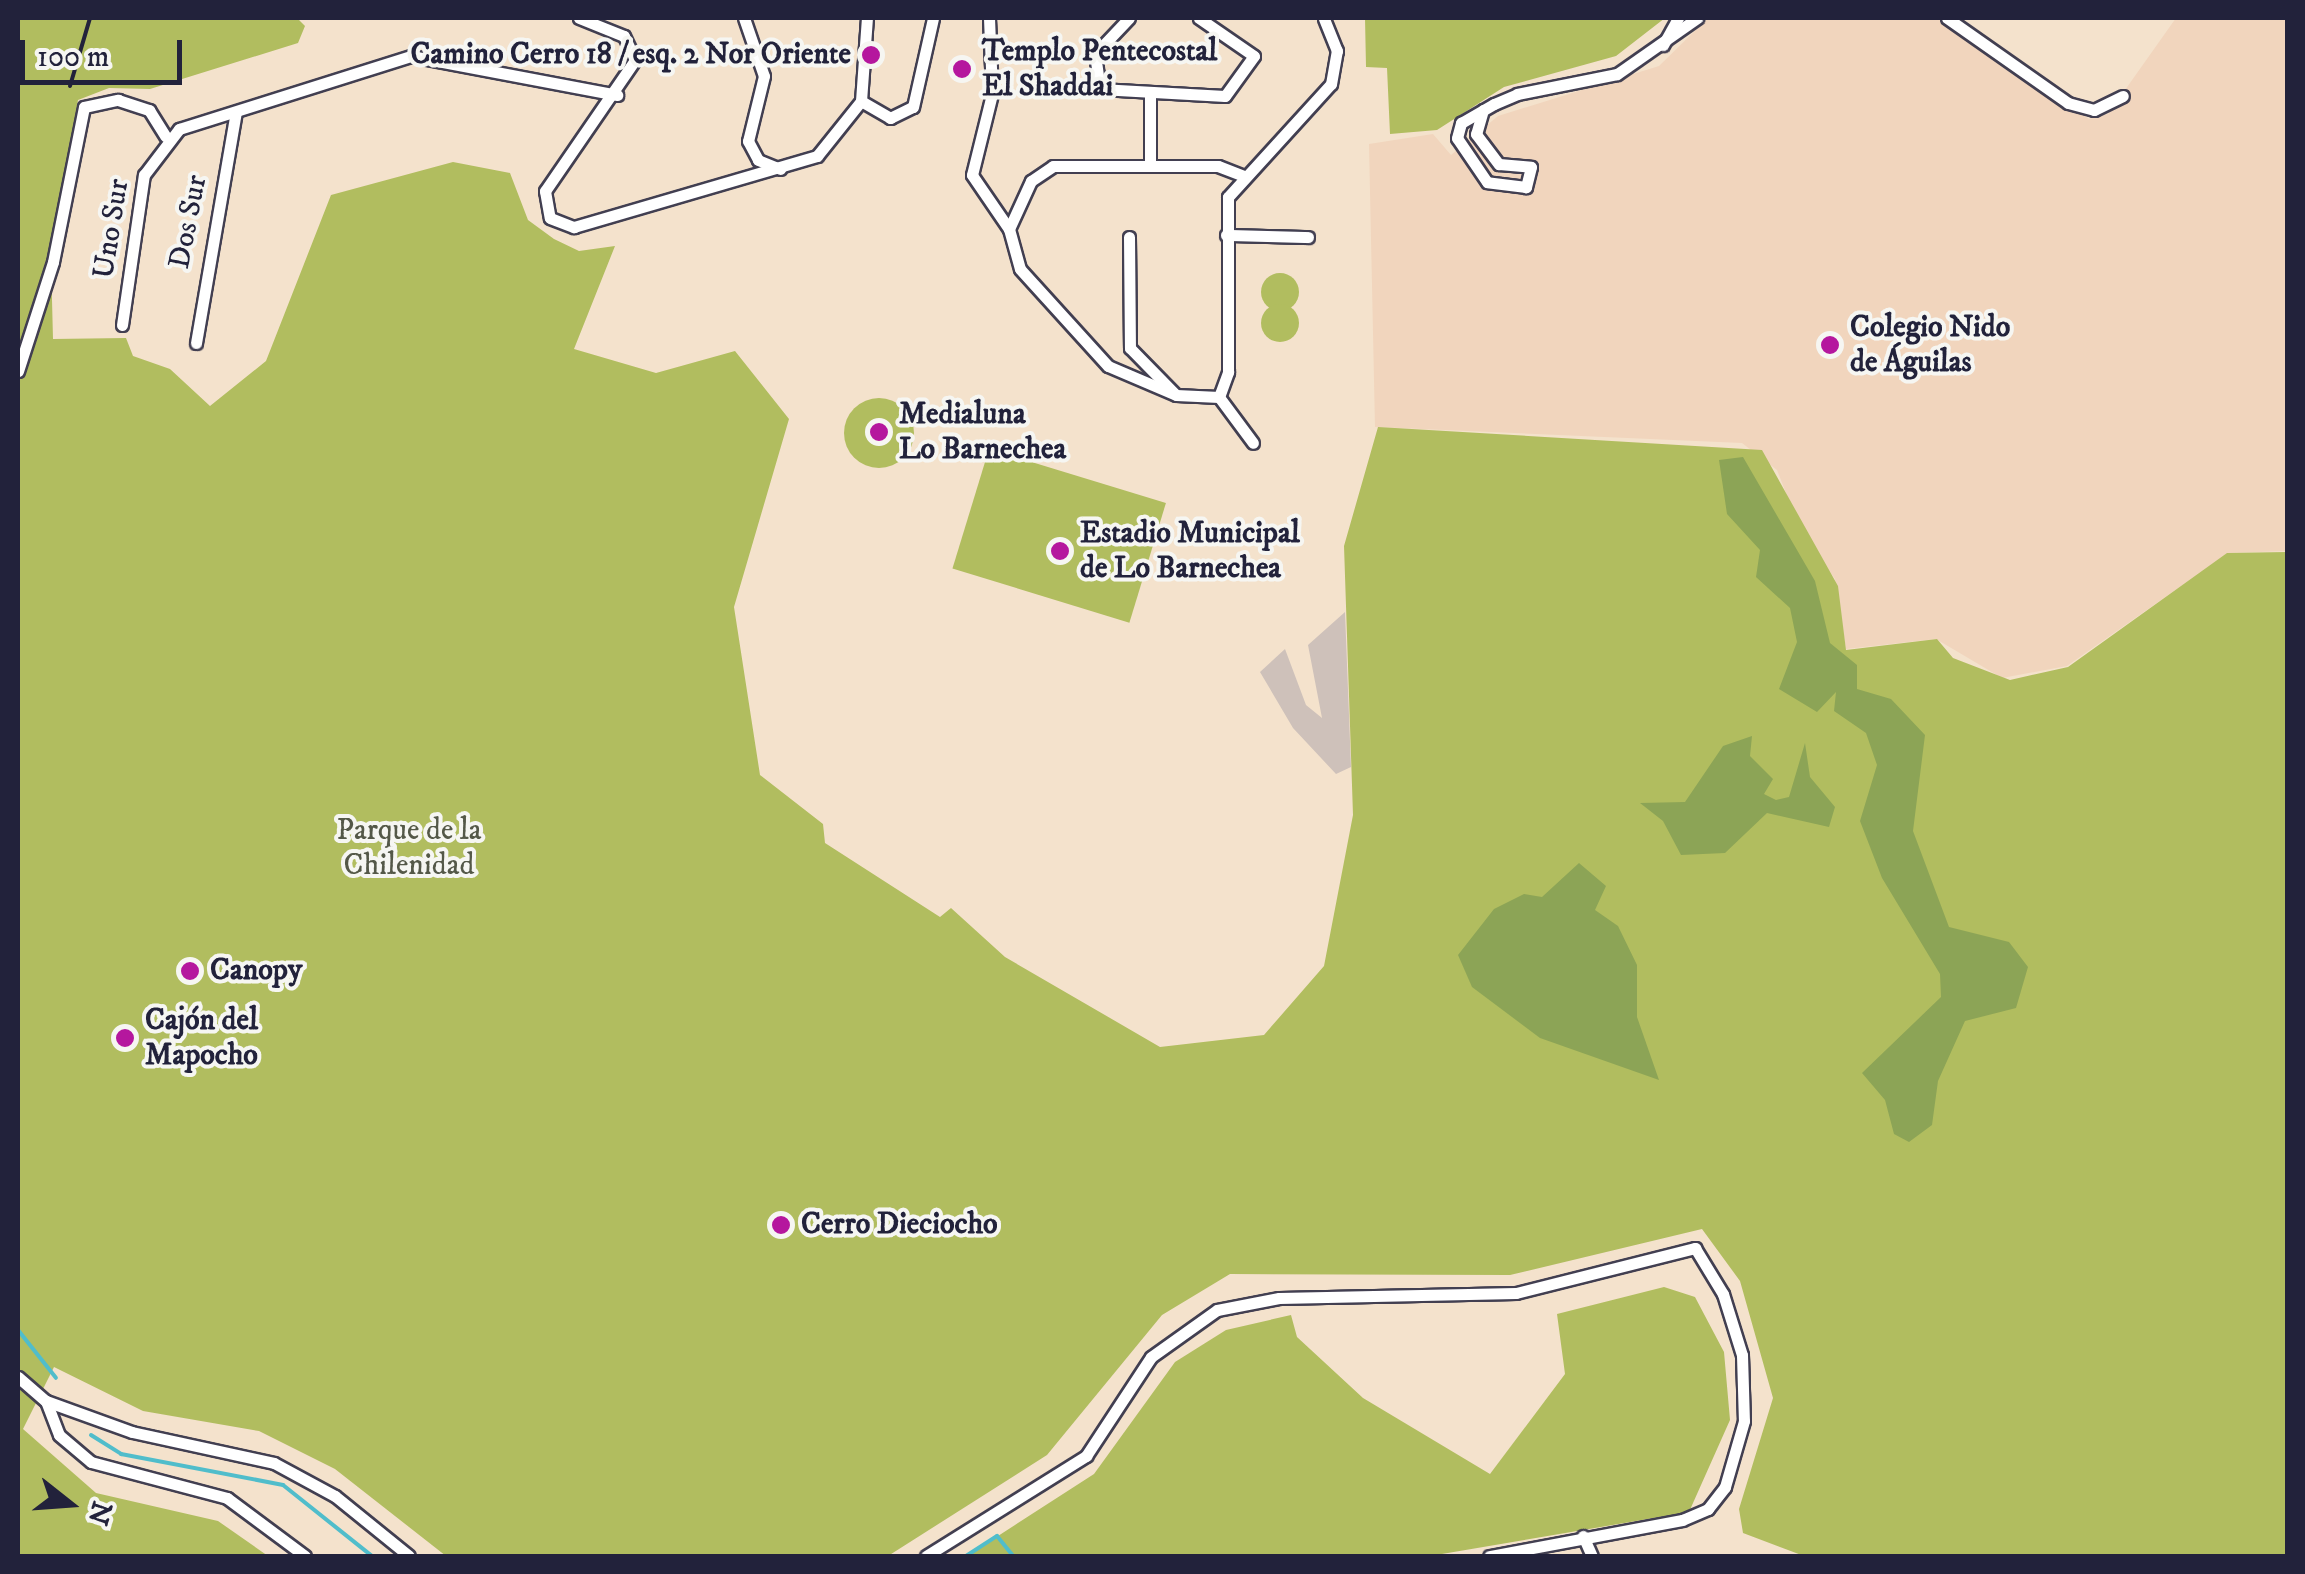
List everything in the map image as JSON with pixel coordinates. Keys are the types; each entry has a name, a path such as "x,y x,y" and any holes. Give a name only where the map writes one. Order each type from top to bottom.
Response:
{"street":[{"path":"579,18 632,44 632,70 547,186 544,206 558,223 596,224 784,170 831,144 861,101 867,18"},
{"path":"744,18 764,76 750,145 784,170"},
{"path":"861,101 890,118 912,107 934,18"},
{"path":"988,18 992,94 972,174 1009,229 1020,269 1060,320 1108,366 1178,395 1219,397"},
{"path":"1129,18 1098,48 1092,78 1112,95 1225,96 1252,66 1253,54 1200,18"},
{"path":"1219,397 1228,372 1228,197 1242,174 1330,84 1338,51 1324,18"},
{"path":"1663,46 1678,18"},
{"path":"1483,110 1475,131 1495,162 1531,167 1526,187 1492,186 1457,138 1461,123 1483,110 1529,90 1602,79 1663,46 1696,18"},
{"path":"1947,18 2068,103 2094,110 2123,96"},
{"path":"18,371 53,262 84,107 118,100 149,110 165,136 411,56 544,88 616,95"},
{"path":"1150,96 1150,166"},
{"name":"Dos Sur","path":"196,343 236,112"},
{"name":"Uno Sur","path":"122,324 144,176 165,136"},
{"path":"1009,229 1047,168 1150,166 1242,174"},
{"path":"1226,235 1308,237"},
{"path":"1129,237 1130,348 1178,395"},
{"path":"1219,397 1253,442"},
{"path":"926,1556 1086,1456 1152,1357 1216,1310 1279,1298 1516,1293 1694,1248 1724,1294 1742,1354 1736,1464 1708,1508 1488,1556"},
{"path":"18,1378 46,1401 274,1463 336,1496 409,1556"},
{"path":"46,1401 59,1435 91,1462 227,1498 305,1556"},
{"path":"1583,1536 1592,1556"}],"shaded area":[{"name":"Colegio Nido de Águilas","path":"1708,18 1937,18 2089,119 2108,114 2176,18 2287,18 2287,551 2228,553 2067,666 2002,678 1936,639 1846,649 1835,579 1800,529 1777,470 1742,443 1375,427 1369,144 1433,134 1451,155 1498,116 1659,66"},
{"path":"1345,612 1351,767 1336,774 1293,728 1260,672 1285,649 1306,705 1322,718 1308,645"}],"green space":[{"name":"Parque de la Chilenidad","path":"18,18 297,18 305,26 298,43 150,89 109,88 78,100 51,260 53,339 126,338 133,356 170,369 210,406 266,361 331,195 453,162 510,173 528,220 554,239 579,251 615,246 574,349 656,373 735,351 789,419 734,607 760,775 823,824 825,843 940,917 951,908 1005,957 1160,1047 1264,1035 1324,966 1353,815 1344,546 1378,427 1762,450 1838,586 1846,650 1937,639 1953,658 2010,680 2068,667 2227,553 2287,552 2287,1556 1804,1556 1743,1533 1739,1509 1773,1398 1740,1281 1702,1229 1510,1275 1230,1274 1162,1315 1047,1455 888,1556 446,1556 335,1469 259,1431 143,1411 54,1367 23,1429 96,1493 218,1521 268,1556 18,1556"},
{"path":"1365,18 1665,18 1616,56 1504,87 1437,130 1390,134 1387,68 1366,67"},
{"path":"1280,273 1294,278 1299,292 1294,306 1280,311 1266,306 1261,292 1266,278"},
{"path":"1280,304 1293,310 1299,323 1293,336 1280,342 1267,336 1261,323 1267,310"},
{"name":"Medialuna Lo Barnechea","path":"879,398 904,408 914,433 904,458 879,468 854,458 844,433 854,408"},
{"name":"Estadio Municipal de Lo Barnechea","path":"989,449 1166,503 1129,623 952,569"},
{"path":"1743,457 1815,581 1830,643 1857,665 1857,689 1891,699 1925,735 1913,831 1949,927 2009,942 2028,967 2016,1008 1965,1021 1938,1081 1932,1125 1909,1142 1894,1134 1885,1100 1862,1073 1941,997 1940,974 1882,878 1860,821 1877,765 1866,733 1834,711 1836,692 1817,712 1779,689 1797,642 1790,608 1756,577 1760,550 1727,514 1719,460"},
{"path":"1752,736 1750,756 1773,779 1764,794 1776,800 1789,797 1805,743 1810,777 1835,807 1829,827 1767,813 1725,853 1681,855 1663,821 1640,803 1685,802 1723,746"},
{"path":"1579,863 1606,886 1595,910 1618,926 1637,965 1637,1017 1659,1080 1540,1038 1472,987 1458,955 1494,909 1524,894 1542,897"},
{"path":"1664,1287 1695,1297 1724,1352 1730,1420 1689,1512 1436,1555 967,1556 1094,1474 1175,1362 1226,1330 1291,1315 1297,1337 1363,1398 1490,1474 1565,1374 1557,1314"}],"waterway":[{"path":"18,1330 56,1378"},
{"path":"91,1435 121,1454 283,1485 372,1556"},
{"path":"966,1556 997,1536 1013,1556"}],"railway":[{"path":"70,86 90,18"}],"place":[{"name":"Camino Cerro 18 / esq. 2 Nor Oriente","path":"871,55"},
{"name":"Templo Pentecostal El Shaddai","path":"962,69"},
{"name":"Colegio Nido de Águilas","path":"1830,345"},
{"name":"Medialuna Lo Barnechea","path":"879,432"},
{"name":"Estadio Municipal de Lo Barnechea","path":"1060,551"},
{"name":"Canopy","path":"190,971"},
{"name":"Cajón del Mapocho","path":"125,1038"},
{"name":"Cerro Dieciocho","path":"781,1225"}]}
